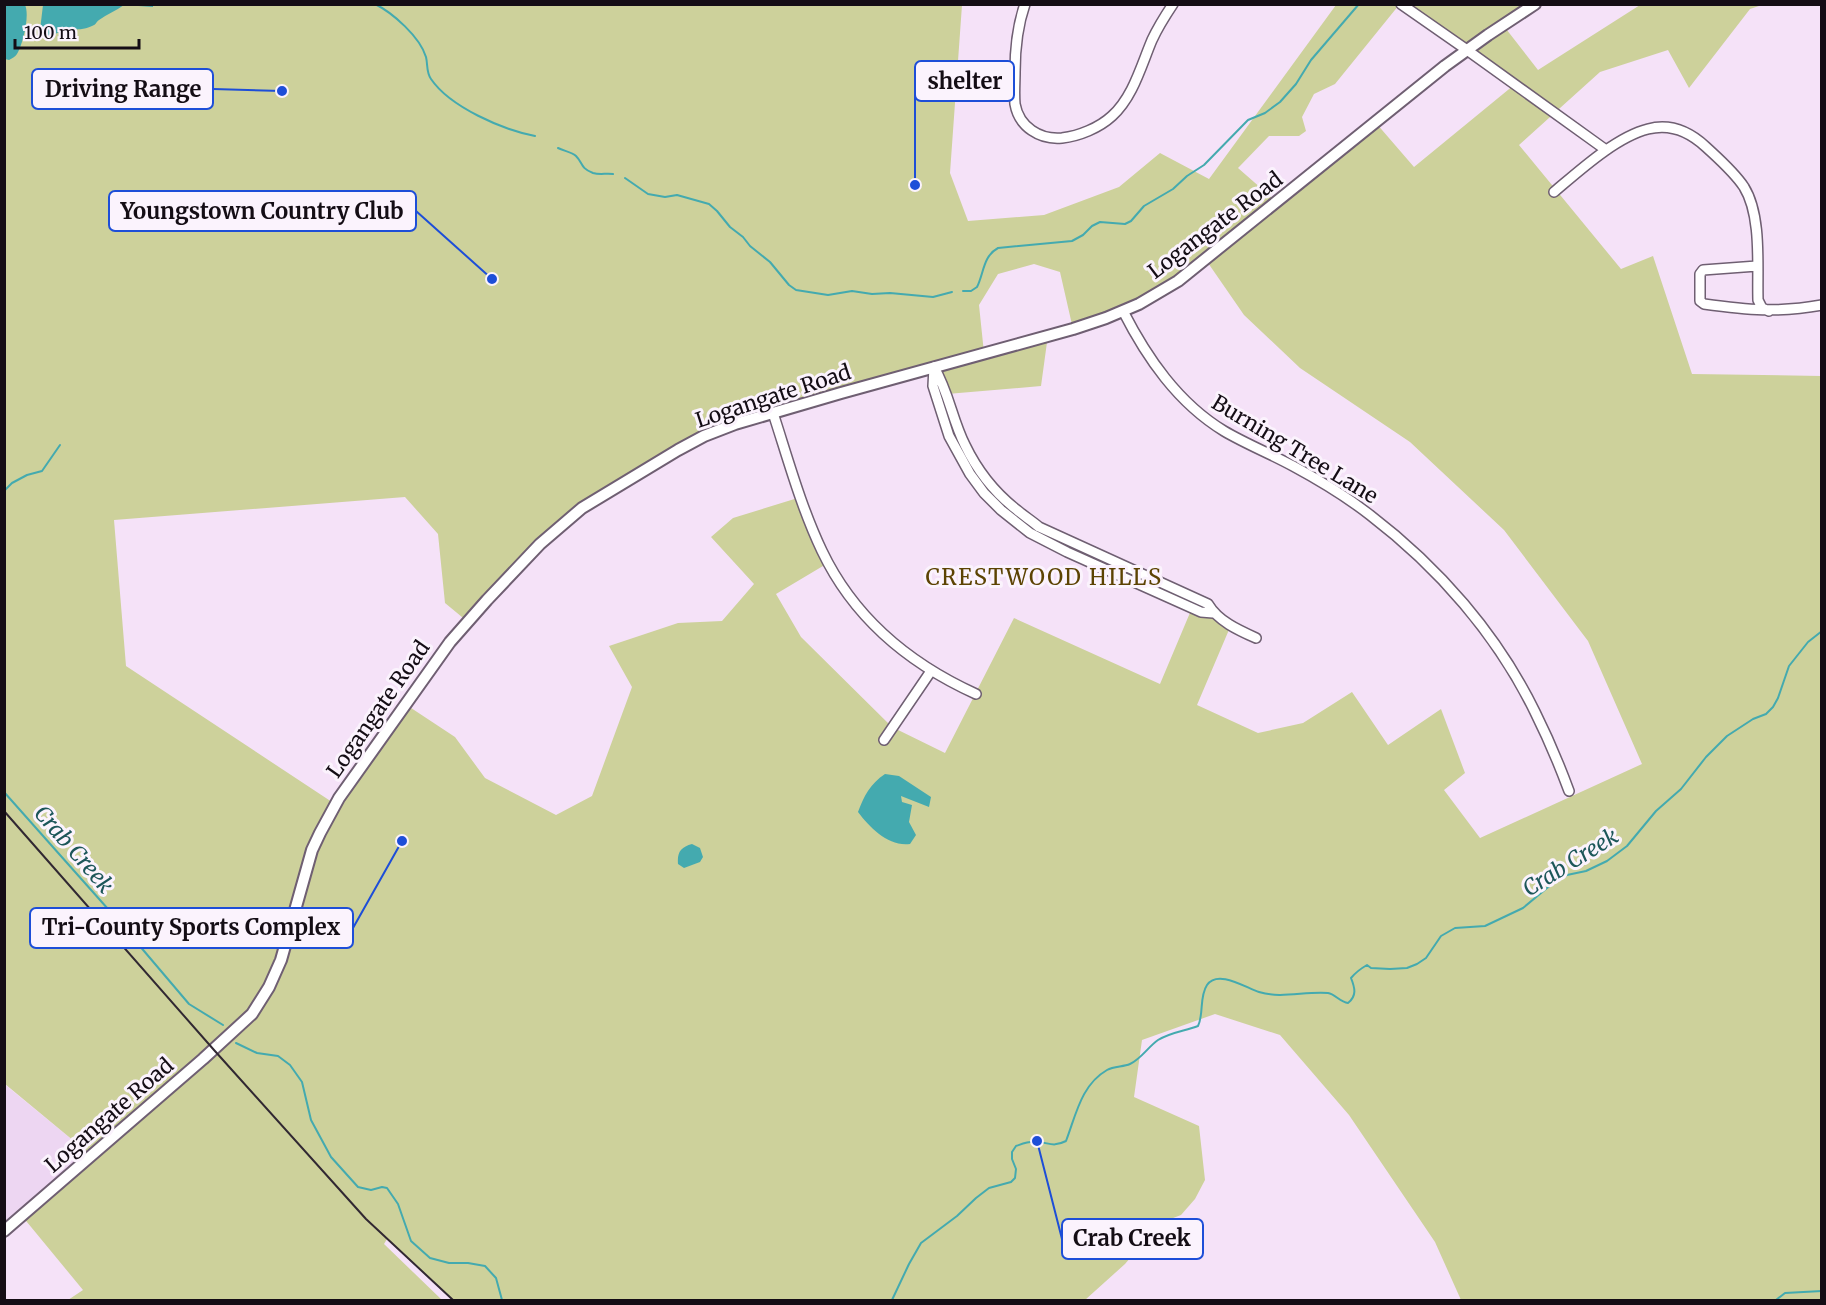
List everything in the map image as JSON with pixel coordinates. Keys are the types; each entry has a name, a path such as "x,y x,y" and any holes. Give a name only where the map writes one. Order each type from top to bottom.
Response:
{"street":[{"path":"1025,4 1017,36 1015,56 1016,106 1022,120 1033,132 1056,138 1095,128 1118,110 1134,82 1160,25 1173,4"},
{"path":"1401,4 1606,150"},
{"name":"Logangate Road","path":"4,1231 252,1014 269,987 281,960 312,850 328,817 354,777 450,642 540,544 582,508 704,436 735,424 1073,329 1139,304 1191,272 1467,50 1535,4"},
{"path":"1554,192 1606,150 1636,133 1657,127 1670,127 1683,131 1699,141 1734,174 1745,189 1756,228 1758,300 1762,308 1769,311"},
{"path":"1757,266 1702,270 1700,301 1704,304 1769,311 1821,305"},
{"name":"Burning Tree Lane","path":"1123,311 1155,366 1196,410 1225,431 1295,467 1369,514 1410,548 1444,581 1480,624 1522,687 1552,747 1569,791"},
{"path":"933,367 943,383 958,430 973,460 1000,495 1037,531 1067,552 1201,612 1213,613 1256,638"},
{"path":"773,413 812,527 836,575 855,603 878,630 914,660 948,681 976,694"},
{"path":"884,740 931,670"}],"shaded area":[{"path":"5,4 25,5 26,10 25,30 21,44 17,54 9,60 5,59"},
{"path":"153,4 153,7 124,5 94,25 66,30 47,40 40,30 43,5"},
{"path":"4,5 962,5 950,173 968,221 1044,215 1119,187 1160,153 1209,179 1336,5 1399,5 1335,84 1314,94 1302,117 1306,131 1299,136 1269,136 1238,168 1277,202 1376,123 1414,167 1514,85 1401,5 1524,5 1527,10 1503,25 1538,70 1640,5 1762,5 1750,9 1689,88 1668,50 1600,72 1519,145 1621,269 1653,256 1692,374 1821,376 1821,1300 1461,1300 1435,1242 1349,1115 1280,1035 1215,1014 1142,1040 1134,1097 1199,1126 1205,1180 1195,1199 1181,1215 1160,1223 1125,1264 1085,1300 453,1300 387,1239 384,1244 442,1300 68,1300 83,1290 22,1216 92,1156 5,1084","holes":["1206,260 1244,315 1300,368 1410,442 1504,530 1588,641 1642,764 1480,838 1444,790 1465,773 1441,709 1388,745 1352,692 1303,723 1258,733 1197,705 1231,625 1192,608 1160,684 1014,618 945,753 892,727 801,637 776,594 828,563 801,497 733,518 711,537 754,584 722,621 678,623 609,646 632,687 592,796 556,815 485,778 455,737 405,704 335,804 126,666 114,520 405,497 438,534 445,603 468,622 582,508 735,424 933,367 947,394 1041,386 1048,335 984,353 979,305 998,274 1034,264 1060,272 1073,329 1178,281"]},
{"path":"885,774 899,776 931,797 929,807 901,796 902,802 912,805 909,822 916,835 910,844 895,843 887,839 874,830 858,812 868,791"},
{"path":"692,844 700,848 703,857 700,862 684,868 678,864 679,853 682,848"},
{"path":"4,1084 92,1156 4,1231"}],"waterway":[{"path":"153,5 161,4"},
{"path":"375,4 390,13 412,34 423,49 429,76 451,99 493,123 535,136"},
{"path":"963,291 971,291 977,287 989,255 998,248 1072,241 1100,222 1125,224 1131,221 1144,206 1173,189 1204,165 1248,120 1265,113 1280,102 1296,84 1311,60 1359,4"},
{"path":"558,148 574,155 589,171 596,174 613,174"},
{"path":"625,178 648,194 665,197 677,195 709,204 796,290 828,295 852,291 933,297 952,292"},
{"path":"4,491 12,483 27,475 42,471 60,445"},
{"name":"Crab Creek","path":"892,1300 921,1243 989,1188 1011,1182 1015,1178 1016,1169 1012,1152 1016,1146 1031,1142 1054,1144 1066,1141 1080,1101 1098,1076 1110,1069 1134,1062 1163,1037 1198,1026 1205,990 1212,981 1225,979 1267,994 1328,993 1348,1003 1353,998 1354,992 1351,978 1367,965 1371,968 1390,969 1407,968 1417,964 1426,958 1441,936 1455,928 1485,926 1523,908 1567,875 1586,871 1607,861 1627,846 1656,811 1681,789 1706,757 1727,736 1753,719 1766,714 1773,707 1789,666 1808,642 1822,631"},
{"name":"Crab Creek","path":"4,792 189,1004 223,1025"},
{"name":"Crab Creek","path":"236,1043 257,1053 278,1056 290,1065 302,1082 311,1120 331,1157 358,1187 371,1190 387,1188 398,1204 411,1241 430,1258 449,1263 485,1266 496,1278 502,1300"},
{"path":"1776,1300 1785,1293 1822,1291"}],"railway":[{"path":"4,811 366,1219 453,1300"}],"place":[{"name":"Driving Range","path":"282,91"},
{"name":"shelter","path":"915,185"},
{"name":"Youngstown Country Club","path":"492,279"},
{"name":"Tri-County Sports Complex","path":"402,841"},
{"name":"Crab Creek","path":"1037,1141"}],"district":[{"name":"CRESTWOOD HILLS","path":"1044,577"}]}
